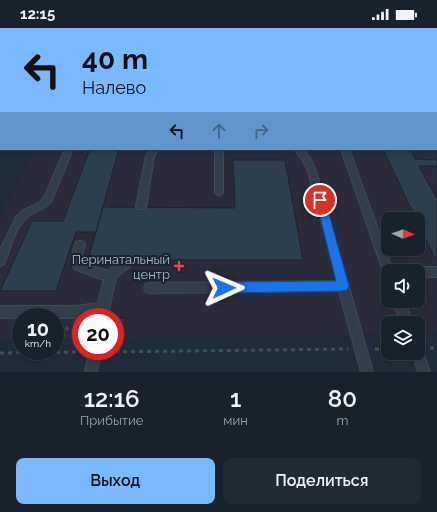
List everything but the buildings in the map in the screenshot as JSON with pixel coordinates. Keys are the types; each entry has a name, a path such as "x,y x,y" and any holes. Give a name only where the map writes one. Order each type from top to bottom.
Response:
{"lane":[{"path":"0,261 21,217 30,211 43,207 48,200 69,150"},
{"path":"141,207 150,156 154,150"},
{"path":"219,150 219,193"},
{"path":"299,150 307,160 312,171 367,372"},
{"path":"345,150 386,264"},
{"path":"80,245 76,259 78,266 111,278"},
{"path":"103,308 111,278 115,272 131,260"},
{"path":"425,272 437,272"},
{"path":"150,288 343,286"},
{"path":"0,312 72,312"},
{"path":"91,372 93,360"},
{"path":"420,360 424,372"}],"path":[{"path":"124,352 381,349"},
{"path":"0,353 72,352"}],"shaded area":[{"name":"Перинатальный центр","path":"34,150 436,150 437,334 425,334 425,316 381,316 381,334 124,338 124,308 72,308 72,338 64,339 64,308 12,308 12,339 0,339 0,215"}],"place":[{"name":"Перинатальный центр","path":"179,266"}],"route":[{"path":"224,288 343,286 320,200"}]}
